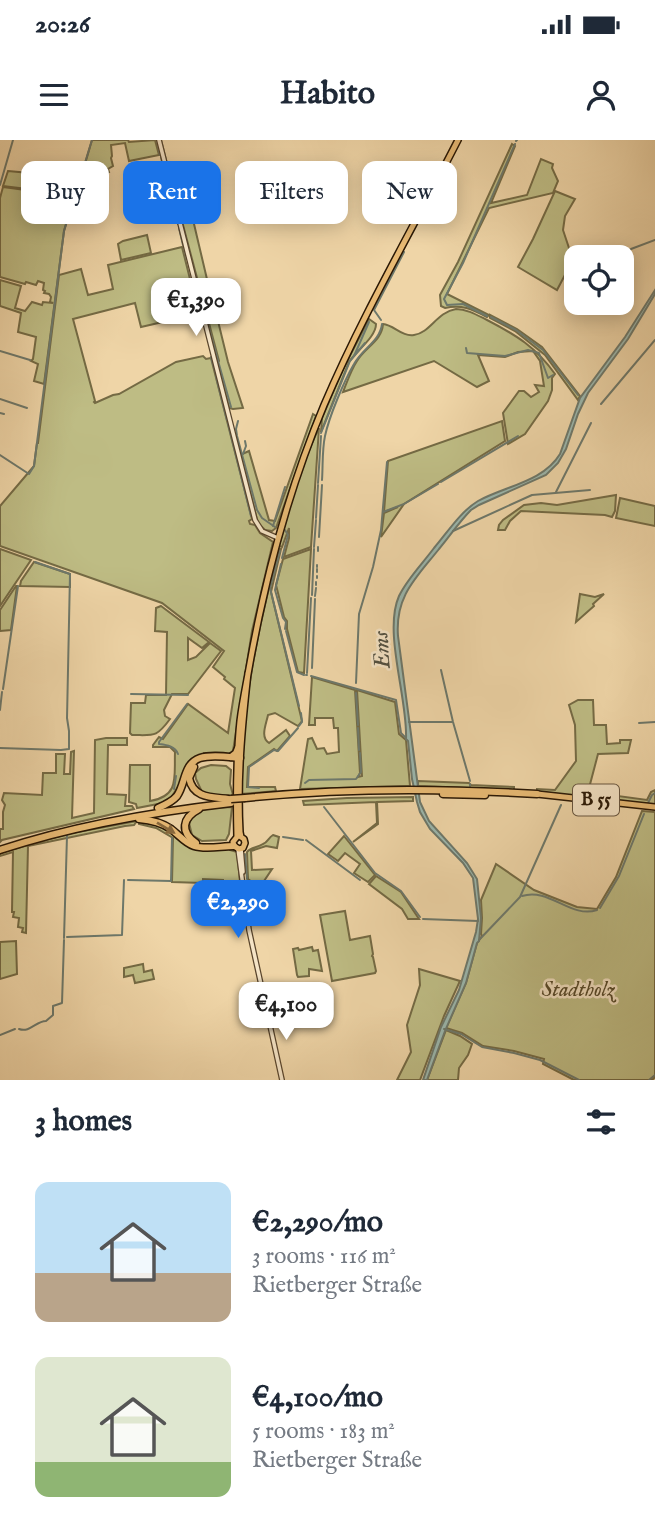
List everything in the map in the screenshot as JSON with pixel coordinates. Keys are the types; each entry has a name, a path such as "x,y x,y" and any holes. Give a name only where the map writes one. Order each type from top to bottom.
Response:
{"highway":[{"path":"0,848 75,825 158,808 171,802 177,795 187,770 195,760 208,757 237,759 235,755 238,748"},
{"name":"B 55","path":"230,801 207,797 197,792 191,784 190,774 195,765 204,761 237,759"},
{"name":"B 55","path":"158,808 307,795 406,792 537,794"},
{"name":"B 55","path":"126,818 230,801"},
{"path":"204,806 191,813 186,820 189,838 202,845 237,843"},
{"path":"0,848 126,818 158,822 195,846 204,848 237,843"}],"main road":[{"path":"238,748 259,614 297,475 324,405 351,347 457,140"},
{"path":"237,843 237,759 248,673"},
{"name":"B 55","path":"537,794 655,807"}],"street":[{"path":"159,140 255,520 261,531 278,538"},
{"path":"237,843 252,946 282,1080"}],"green space":[{"path":"92,140 155,140 159,155 129,161 125,143 111,145 113,166 109,168 109,161 86,161"},
{"path":"512,144 515,146 491,203 527,195 541,159 553,164 558,181 553,193 489,208 447,294 489,315 487,317 461,307 445,308 441,306 440,295"},
{"path":"8,171 21,172 21,188 3,186"},
{"path":"3,187 21,189 21,224 66,224 44,384 34,381 38,364 31,361 36,337 18,332 21,313 0,306 0,280 21,286 15,308 25,311 32,302 42,305 43,302 53,303 50,302 49,294 44,293 44,283 38,281 36,285 25,284 0,277 0,198"},
{"path":"555,191 575,199 565,216 563,230 568,245 564,245 564,277 557,290 518,267"},
{"path":"183,224 194,224 215,322 218,321 243,408 229,408 217,363 219,361"},
{"path":"147,235 151,253 121,260 118,244"},
{"path":"182,247 197,314 141,327 135,303 73,319 94,402 119,394 176,362 203,356 206,359 211,358 252,519 250,524 255,525 260,533 273,542 252,631 233,751 229,754 204,753 196,757 171,798 163,803 137,808 136,804 129,802 130,765 150,765 150,801 166,795 171,790 175,777 175,752 170,747 153,745 159,737 163,739 188,704 228,733 235,688 213,667 224,651 162,603 0,546 0,506 34,466 59,275 81,269 88,295 113,289 108,265"},
{"path":"456,309 476,314 516,337 533,349 555,374 548,401 525,434 508,444 503,413 519,391 524,391 531,397 539,392 535,385 544,386 540,361 533,351 518,352 505,357 478,355 489,381 477,387 434,361 343,392 360,356 380,335 383,324 414,335 425,331 444,314"},
{"path":"490,315 517,329 542,347 580,396 578,400 545,355 515,331 490,318"},
{"path":"369,319 376,324 375,329 370,339 349,362 321,432 322,418"},
{"path":"313,414 316,416 276,528 272,531 265,530 258,523 240,455 249,451 269,520 275,521"},
{"path":"502,421 505,441 404,504 381,537 384,513 398,507 384,512 388,461"},
{"path":"319,428 311,547 284,557 289,528 282,547 279,546 283,531 302,470"},
{"path":"616,495 612,517 521,511 505,530 498,530 503,520 524,505 557,505"},
{"path":"620,498 655,506 655,526 616,518"},
{"path":"0,549 31,560 0,606"},
{"path":"279,549 271,592 302,721 298,726 275,713 268,715 264,730 269,743 286,730 290,736 277,751 274,749 248,767 247,787 275,787 276,791 241,794 249,690 260,627"},
{"path":"311,549 304,673 298,672 276,585 283,559"},
{"path":"34,562 70,574 70,587 20,586"},
{"path":"16,586 11,630 0,631 0,610"},
{"path":"580,594 595,597 604,594 576,622"},
{"path":"161,606 209,642 202,648 188,638 188,660 196,657 210,643 221,651 188,694 172,694 164,710 165,716 170,719 161,730 150,735 132,735 131,703 145,703 146,695 166,695 167,632 155,631 156,608"},
{"path":"312,677 355,690 360,773 358,777 362,776 357,690 395,702 399,734 406,740 410,786 300,789 308,739 312,738 317,749 324,748 327,754 339,752 338,728 334,728 333,718 315,718 315,725 309,725"},
{"path":"578,700 593,700 594,725 606,725 607,744 631,740 628,753 598,754 588,792 647,800 655,790 655,805 537,792 537,789 555,790 576,761 575,725 569,705"},
{"path":"127,738 127,745 108,745 107,794 126,795 125,806 132,806 134,809 0,842 4,793 42,795 43,773 56,773 56,754 65,754 64,774 70,774 71,752 74,751 72,818 94,813 95,740"},
{"path":"211,765 226,766 231,770 230,784 233,795 213,796 202,792 195,773"},
{"path":"418,781 514,787 514,790 418,786"},
{"path":"413,797 413,801 377,802 378,824 353,842 377,823 376,802 304,805 303,801 347,798"},
{"path":"232,807 226,840 202,841 192,835 189,823 196,813 207,809"},
{"name":"Stadtholz","path":"642,811 655,812 655,1077 652,1080 574,1080 543,1064 544,1059 483,1046 462,1033 446,1028 466,983 477,943 482,936 481,900 496,864 534,890 577,907 597,909 616,877"},
{"path":"137,821 134,825 28,846 26,933 22,932 23,928 18,927 19,918 13,917 12,912 13,852 0,856 0,853 67,834"},
{"path":"139,821 164,827 185,843 230,848 237,852 241,908 217,914 214,898 225,896 223,880 203,879 203,883 172,882 173,838 156,828 139,824"},
{"path":"273,835 279,837 277,848 266,846 251,851 252,870 272,869 260,887 256,887 256,892 249,892 248,881 252,882 248,879 247,852 265,843"},
{"path":"344,836 375,875 368,882 354,873 360,864 345,853 338,861 328,854"},
{"path":"376,876 401,892 419,919 408,919 402,909 369,884"},
{"path":"345,911 350,940 370,936 376,971 332,981 320,915"},
{"path":"16,941 17,974 0,979 0,942"},
{"path":"312,947 313,951 318,950 322,971 309,969 309,976 298,977 293,949"},
{"path":"143,964 144,972 152,970 154,979 135,983 133,975 124,977 124,968"},
{"path":"419,969 460,981 420,1080 397,1080 411,1052 407,1025 420,985"},
{"path":"446,1030 472,1044 468,1055 459,1068 458,1080 427,1080"}],"water":[{"path":"655,290 628,339 588,393 558,463 546,475 471,510 415,579 400,610 398,636 420,802 429,821 467,863 477,879 481,918 479,941 466,983 427,1080 423,1080 441,1027 459,990 478,919 473,878 463,863 430,829 417,802 395,647 395,611 399,596 434,548 471,506 534,477 553,463 560,454 580,398 625,337"}],"waterway":[{"path":"0,185 13,140"},
{"path":"0,455 29,474 34,466 64,231 92,140"},
{"path":"157,140 160,155"},
{"path":"161,140 199,292"},
{"path":"487,316 463,304 447,305 444,299 463,263 515,144"},
{"path":"161,157 162,161"},
{"path":"179,228 183,245"},
{"path":"634,248 655,240"},
{"path":"184,247 187,259"},
{"path":"381,320 374,310 404,252"},
{"path":"491,317 516,330 543,350 578,395"},
{"path":"206,318 231,407"},
{"path":"354,356 369,322"},
{"path":"322,480 324,441 333,409 354,364 378,335 382,324"},
{"path":"601,404 655,340"},
{"path":"321,433 350,361 365,343"},
{"path":"466,348 467,353 505,356 528,350 539,353 548,378 553,375"},
{"path":"0,351 30,360"},
{"path":"211,357 216,374"},
{"path":"216,376 227,420"},
{"path":"0,399 27,408"},
{"path":"0,413 4,414"},
{"path":"238,421 237,436 257,510 262,518 275,527"},
{"path":"228,423 251,516"},
{"path":"556,492 591,423"},
{"path":"318,483 321,436"},
{"path":"441,482 518,436"},
{"path":"243,454 245,441"},
{"name":"Ems","path":"356,683 359,614 381,530 387,462"},
{"path":"383,512 404,504 438,484"},
{"path":"316,518 318,485"},
{"path":"319,537 322,485"},
{"path":"273,526 285,487"},
{"path":"453,531 532,495 590,490"},
{"path":"314,547 316,520"},
{"path":"282,558 288,535 285,530"},
{"path":"312,595 314,549"},
{"path":"280,551 270,588 299,706"},
{"path":"0,748 69,749 67,718 70,574 35,562"},
{"path":"281,564 275,590 286,622 285,629"},
{"path":"3,689 18,586"},
{"path":"315,596 316,588"},
{"path":"307,673 311,598"},
{"path":"312,668 315,599"},
{"path":"286,631 297,672 304,675"},
{"path":"441,670 470,781"},
{"path":"311,676 396,700 401,733 406,738"},
{"path":"0,710 2,692"},
{"path":"356,693 358,725"},
{"path":"131,694 188,695"},
{"path":"178,754 173,748 159,742 187,704"},
{"path":"299,726 302,722 301,713"},
{"path":"409,722 452,722"},
{"path":"639,723 655,722"},
{"path":"259,788 248,787 249,767 274,750 278,751 298,728"},
{"path":"358,728 359,750"},
{"path":"305,783 309,780 356,779 361,772 360,753"},
{"path":"174,789 176,776"},
{"path":"648,803 655,793"},
{"path":"479,940 520,897 561,805"},
{"path":"324,807 375,873 401,891 420,917"},
{"path":"600,908 619,876 644,814"},
{"path":"64,938 67,836"},
{"path":"283,837 303,840"},
{"path":"128,880 171,881 172,838"},
{"path":"306,840 360,880"},
{"path":"245,854 247,879"},
{"path":"67,937 122,935 124,880"},
{"path":"522,896 532,894 578,910 597,910"},
{"path":"219,915 241,909 240,900"},
{"path":"198,920 215,916"},
{"path":"423,919 478,921"},
{"path":"19,1029 46,1021 53,1015 53,1006 62,1003 64,940"},
{"path":"0,1035 15,1029"},
{"path":"444,1029 461,1034 482,1047 540,1060 579,1080"},
{"path":"649,1080 655,1075"}]}
